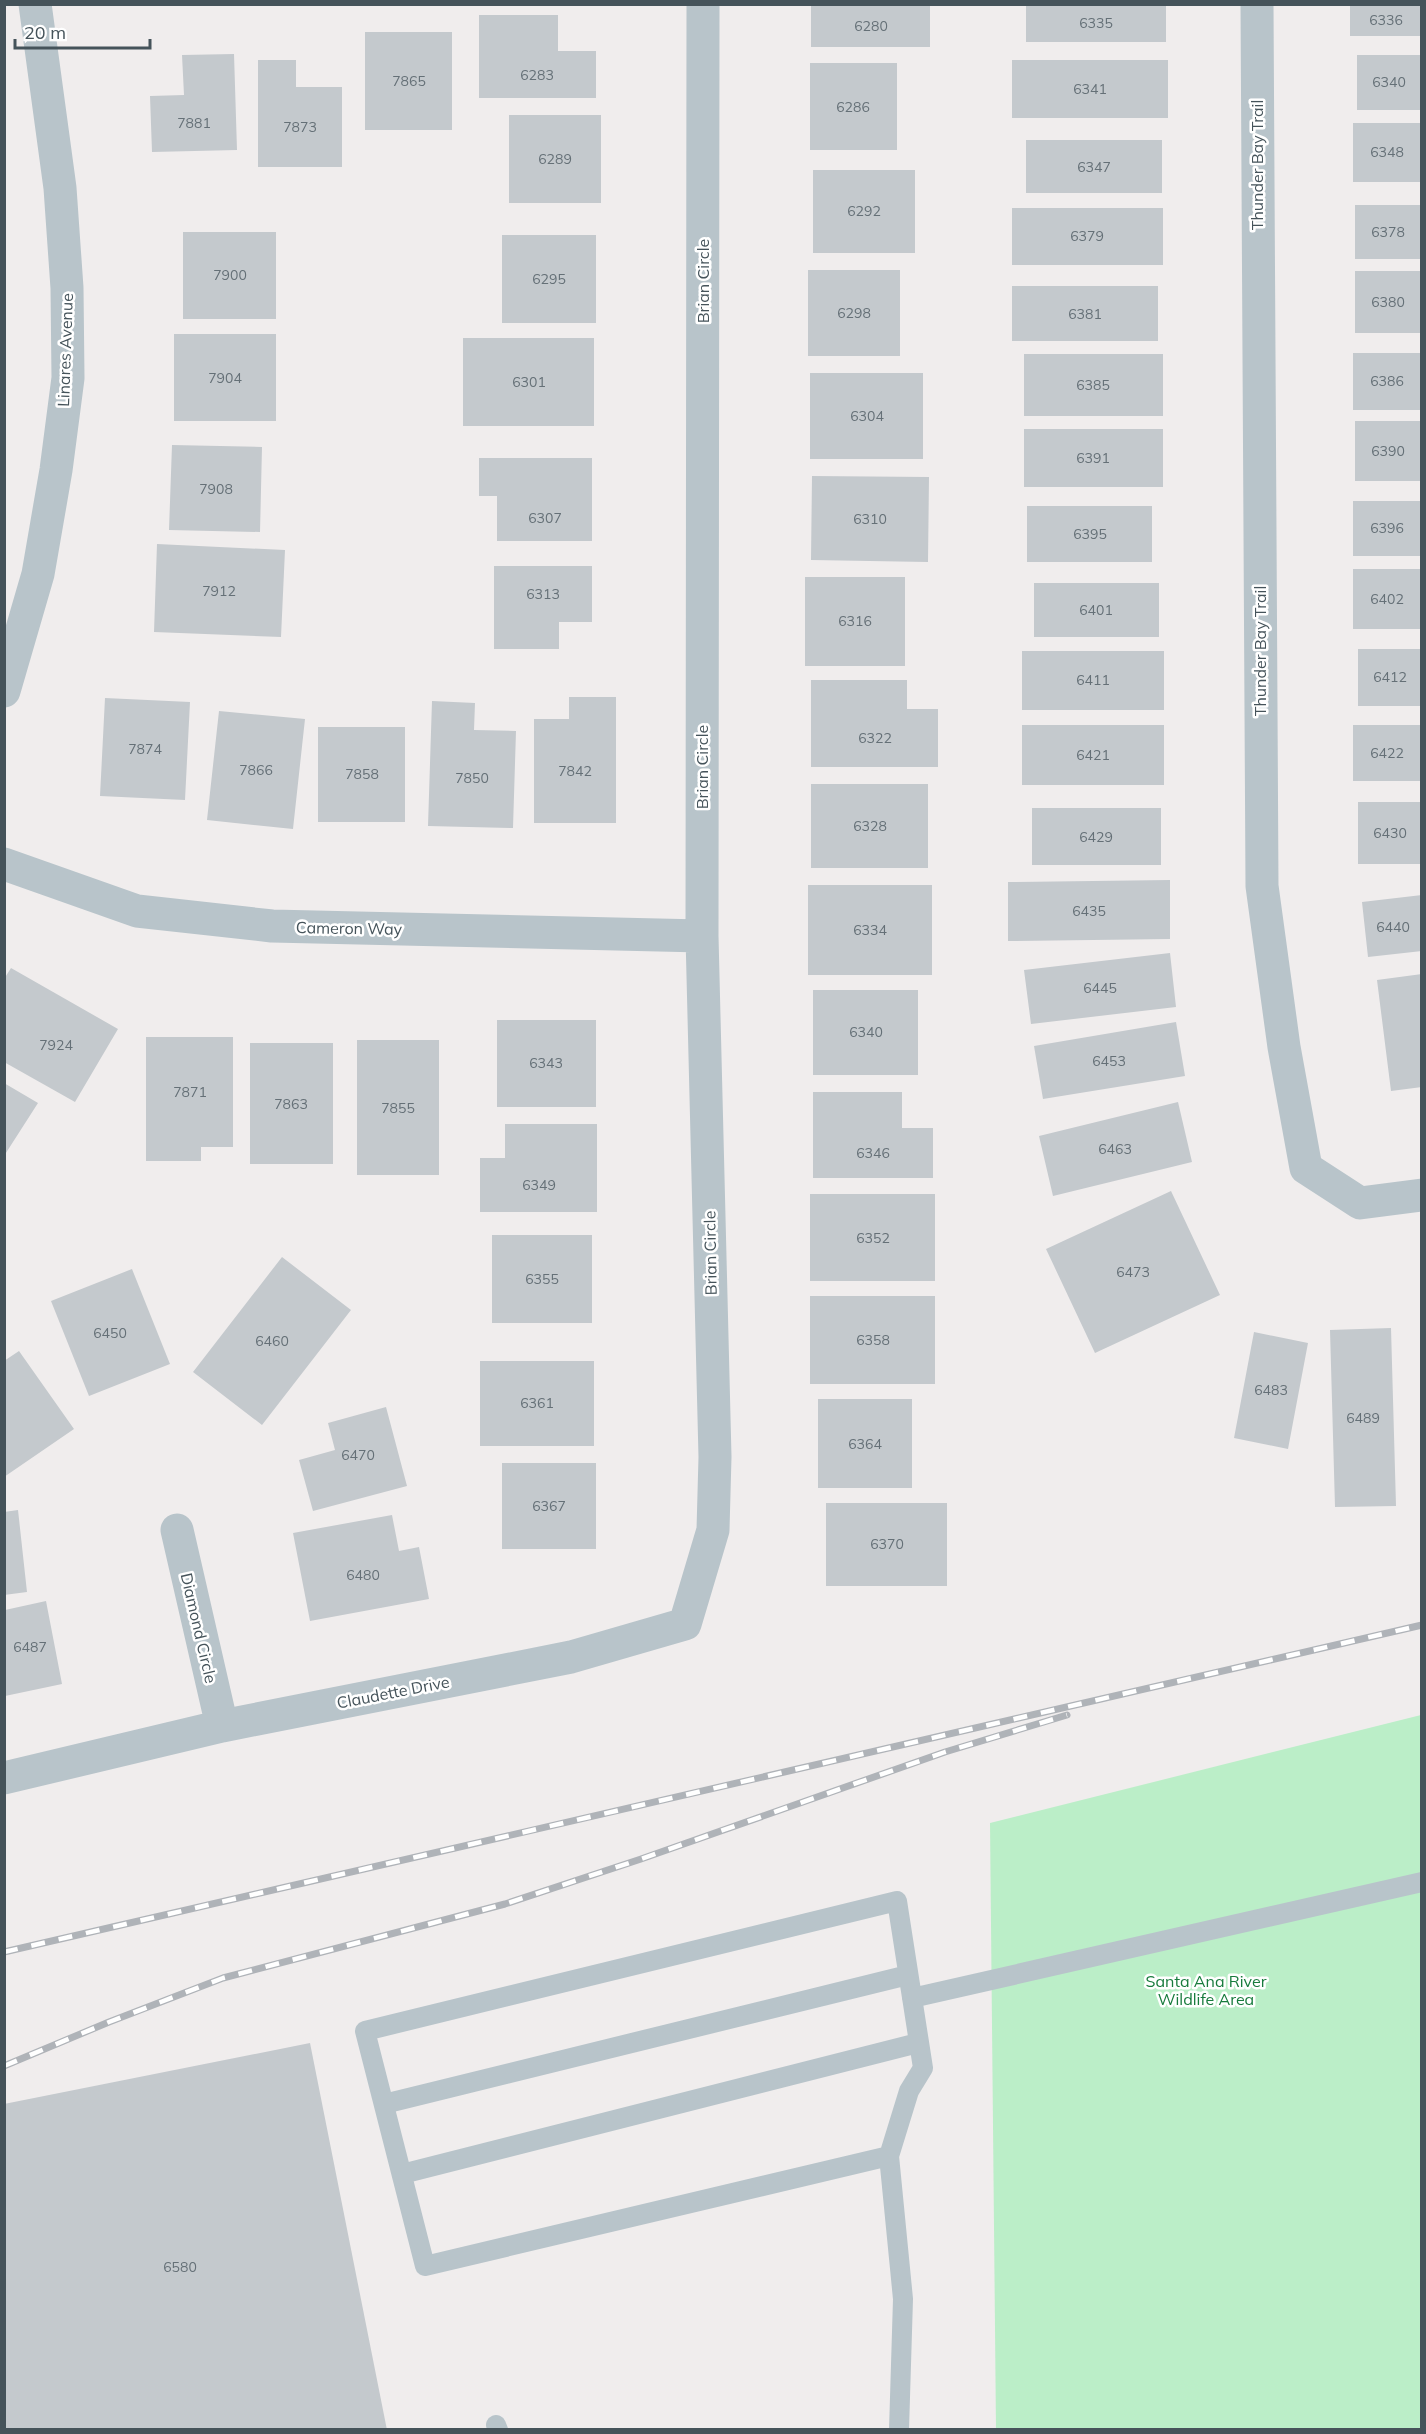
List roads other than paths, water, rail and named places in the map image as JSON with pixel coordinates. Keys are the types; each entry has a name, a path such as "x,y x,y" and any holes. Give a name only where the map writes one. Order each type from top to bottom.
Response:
{"street":[{"name":"Linares Avenue","path":"4,691 38,574 56,470 68,378 67,288 60,188 35,4"},
{"name":"Brian Circle","path":"703,4 702,936 715,1457 713,1530"},
{"name":"Thunder Bay Trail","path":"1257,4 1262,886 1284,1047 1306,1168 1360,1203 1422,1195"},
{"name":"Cameron Way","path":"4,864 138,911 272,926 702,936"},
{"name":"Diamond Circle","path":"177,1530 222,1726"},
{"name":"Claudette Drive","path":"4,1778 222,1726 571,1657 685,1624 713,1530"}],"lane":[{"path":"912,1998 1422,1882"},
{"path":"888,2156 425,2266 365,2031 897,1901 923,2068 909,2091 888,2156 903,2299 899,2430"},
{"path":"384,2104 908,1975"},
{"path":"402,2174 918,2043"}],"railway":[{"path":"4,1952 1422,1625"},
{"path":"4,2066 223,1978 505,1904 641,1859 945,1752 1067,1715"}],"park label":[{"name":"Santa Ana River Wildlife Area","path":"1206,1990"}]}
